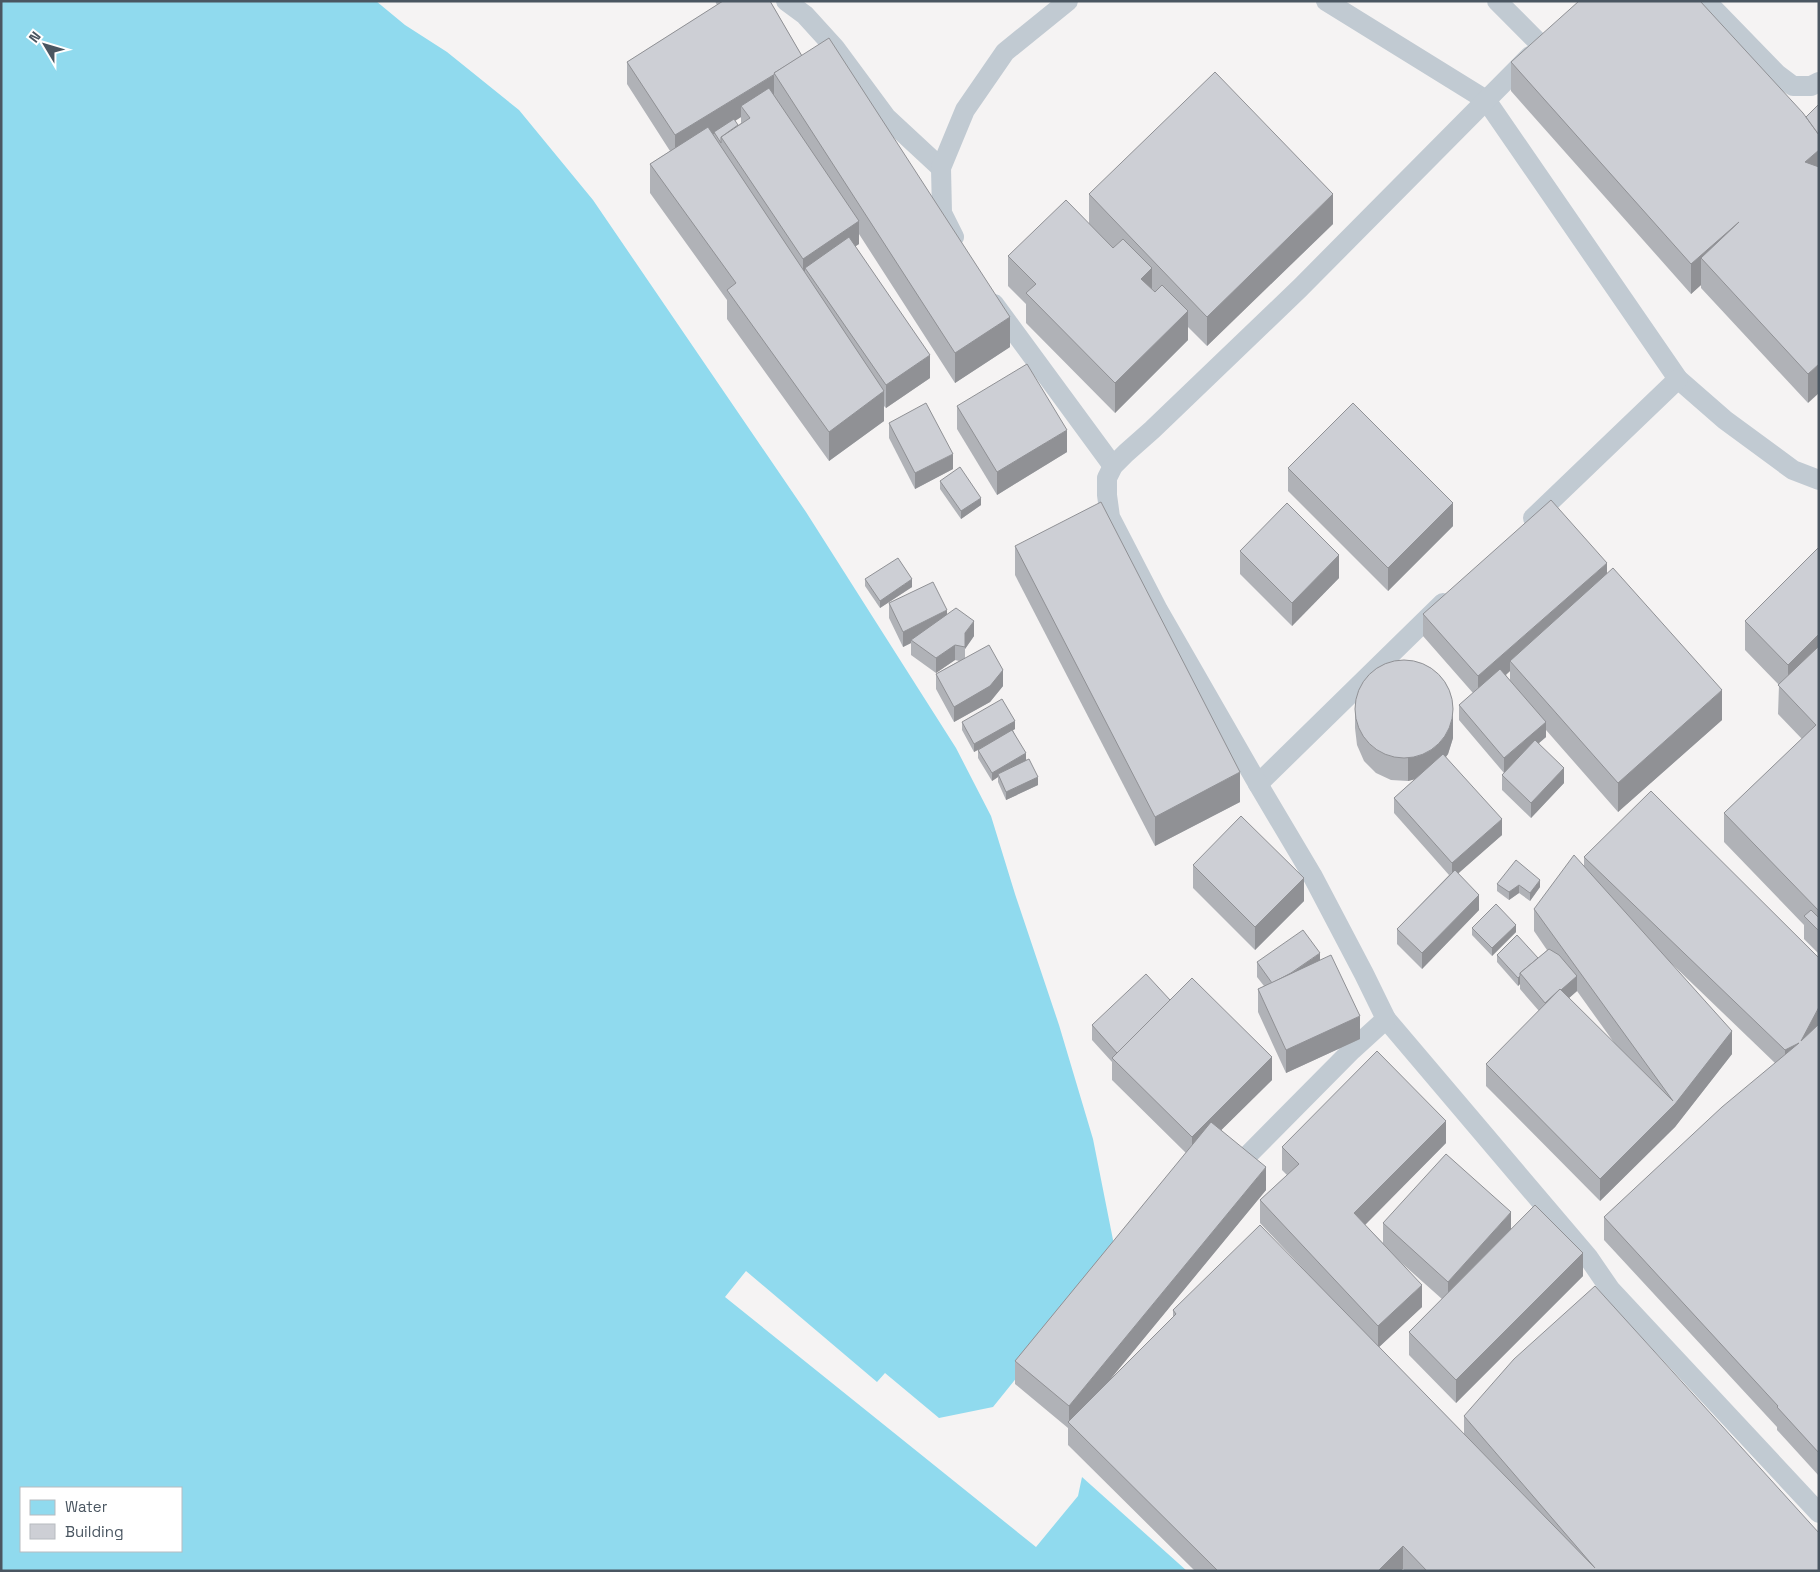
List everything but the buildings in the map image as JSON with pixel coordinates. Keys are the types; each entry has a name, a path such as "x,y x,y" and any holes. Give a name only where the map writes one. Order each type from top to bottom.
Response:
{"lane":[{"path":"786,1 805,15 835,48 886,118 941,168"},
{"path":"964,255 942,213 941,168 964,110 1005,52 1068,1"},
{"path":"1326,1 1486,100 1678,379 1724,420 1793,470 1819,480"},
{"path":"1497,1 1548,39 1300,288 1113,466 1107,478 1110,518 1158,610 1312,875 1386,1019 1588,1256 1610,1289 1819,1513"},
{"path":"1706,1 1777,74 1792,86 1811,86 1819,82"},
{"path":"982,287 1113,466"},
{"path":"1519,530 1547,506 1678,379"},
{"path":"1258,784 1456,590"},
{"path":"1247,1156 1352,1050 1386,1019"}],"water":[{"path":"1,1 376,1 405,25 447,52 519,110 593,200 806,512 956,748 991,816 1059,1025 1093,1139 1116,1255 993,1407 939,1418 885,1373 877,1382 746,1271 725,1297 1036,1547 1078,1496 1082,1477 1187,1571 1,1571"}]}
